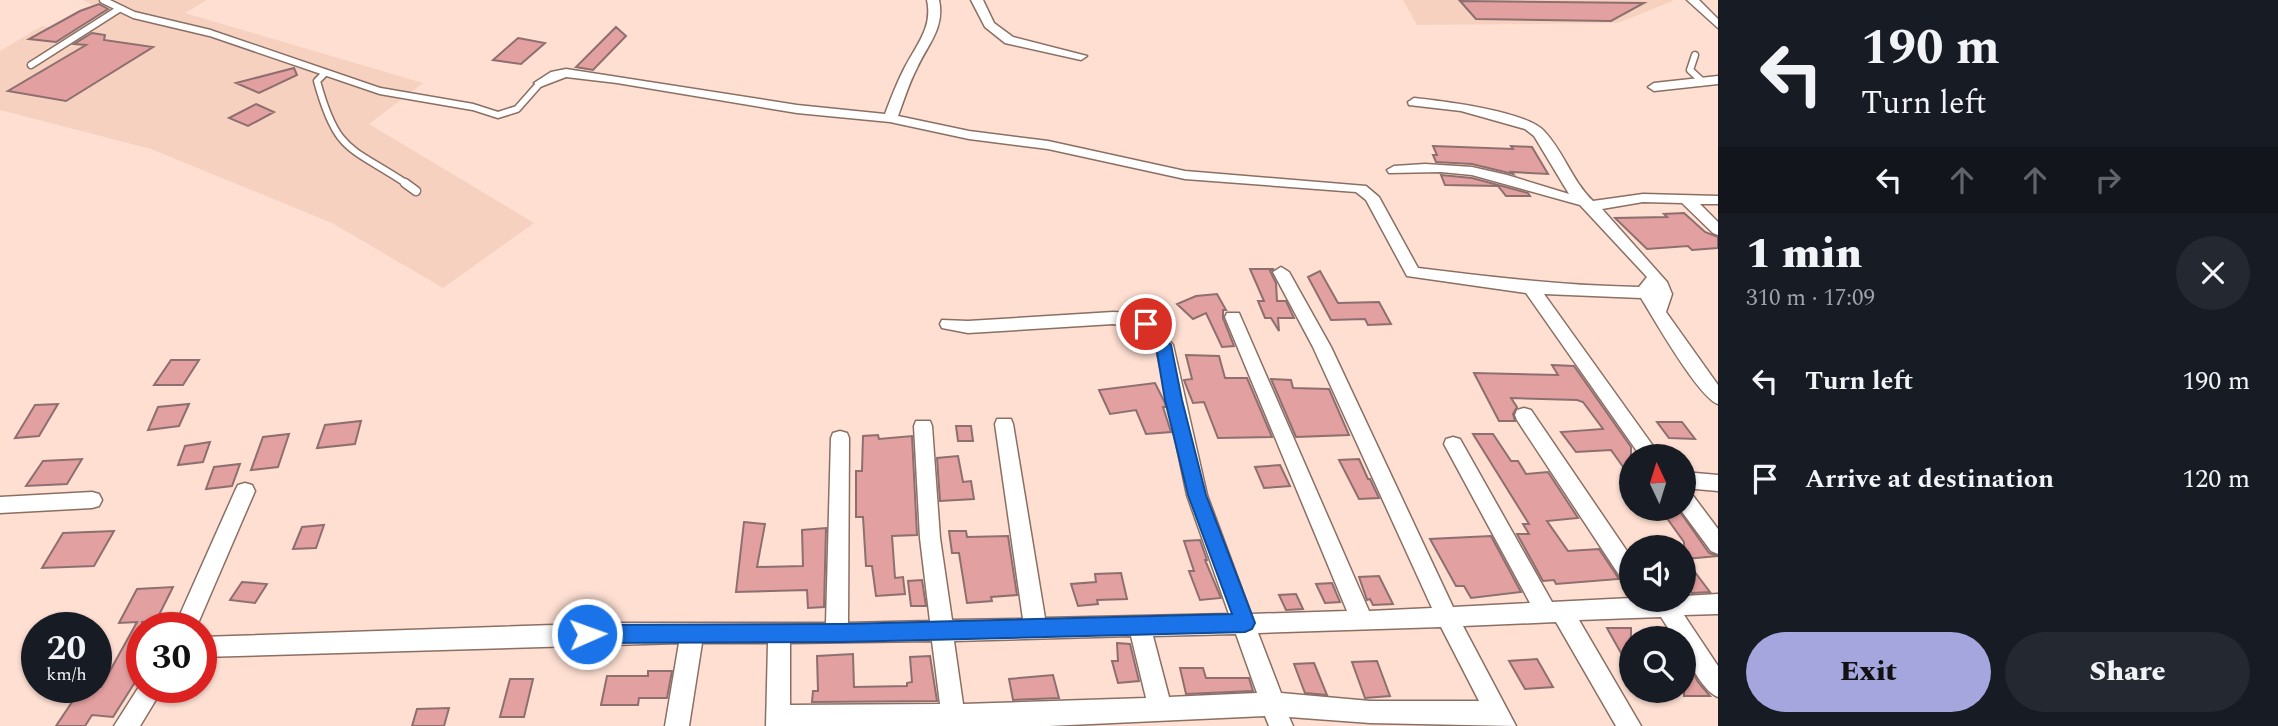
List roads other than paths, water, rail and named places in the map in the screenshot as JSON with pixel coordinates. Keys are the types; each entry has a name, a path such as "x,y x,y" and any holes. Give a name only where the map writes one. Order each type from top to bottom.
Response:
{"street":[{"path":"890,118 910,69 934,27 936,7 933,0"},
{"path":"977,0 989,25 1001,36 1019,44 1082,56"},
{"path":"1693,0 1718,25"},
{"path":"540,83 566,73 833,114 890,118 969,135 1085,151 1185,175 1361,189 1372,197 1413,272 1531,288 1647,293"},
{"path":"1654,87 1718,80"},
{"path":"1414,102 1462,107 1530,126 1539,133 1573,190 1605,220 1664,288 1665,299 1658,312"},
{"path":"1394,170 1459,169 1502,178 1556,197 1588,204 1643,198 1718,200"},
{"path":"1685,198 1718,230"},
{"path":"1281,272 1322,347 1447,617 1500,720"},
{"path":"1656,277 1646,289 1647,293 1696,370 1718,397"},
{"path":"1531,288 1643,444"},
{"path":"1233,317 1363,621"},
{"path":"948,324 968,327 1113,318 1133,319 1152,328 1164,345 1197,495 1278,715"},
{"path":"1524,415 1619,556"},
{"path":"1004,424 1036,629"},
{"path":"923,426 930,538 953,721"},
{"path":"837,633 840,438"},
{"path":"1453,444 1555,614 1629,726"},
{"path":"1696,481 1718,483"},
{"path":"192,612 245,491"},
{"path":"0,505 92,500"},
{"path":"1696,515 1718,545"},
{"path":"1696,604 1718,604"},
{"path":"217,647 692,633 837,633 1363,621 1555,614 1619,608"},
{"path":"1664,612 1718,686"},
{"path":"1139,626 1161,710"},
{"path":"779,632 778,722 1056,720 1161,710 1278,715 1370,712 1500,720"},
{"path":"677,726 692,633"},
{"path":"126,726 141,703"}],"lane":[{"path":"103,0 119,9 210,33 380,91 473,107 498,115 517,109 540,83"},
{"path":"31,65 119,9"},
{"path":"1695,55 1690,70 1703,82"},
{"path":"325,74 317,81 336,135 347,148 405,181 416,191"}]}
